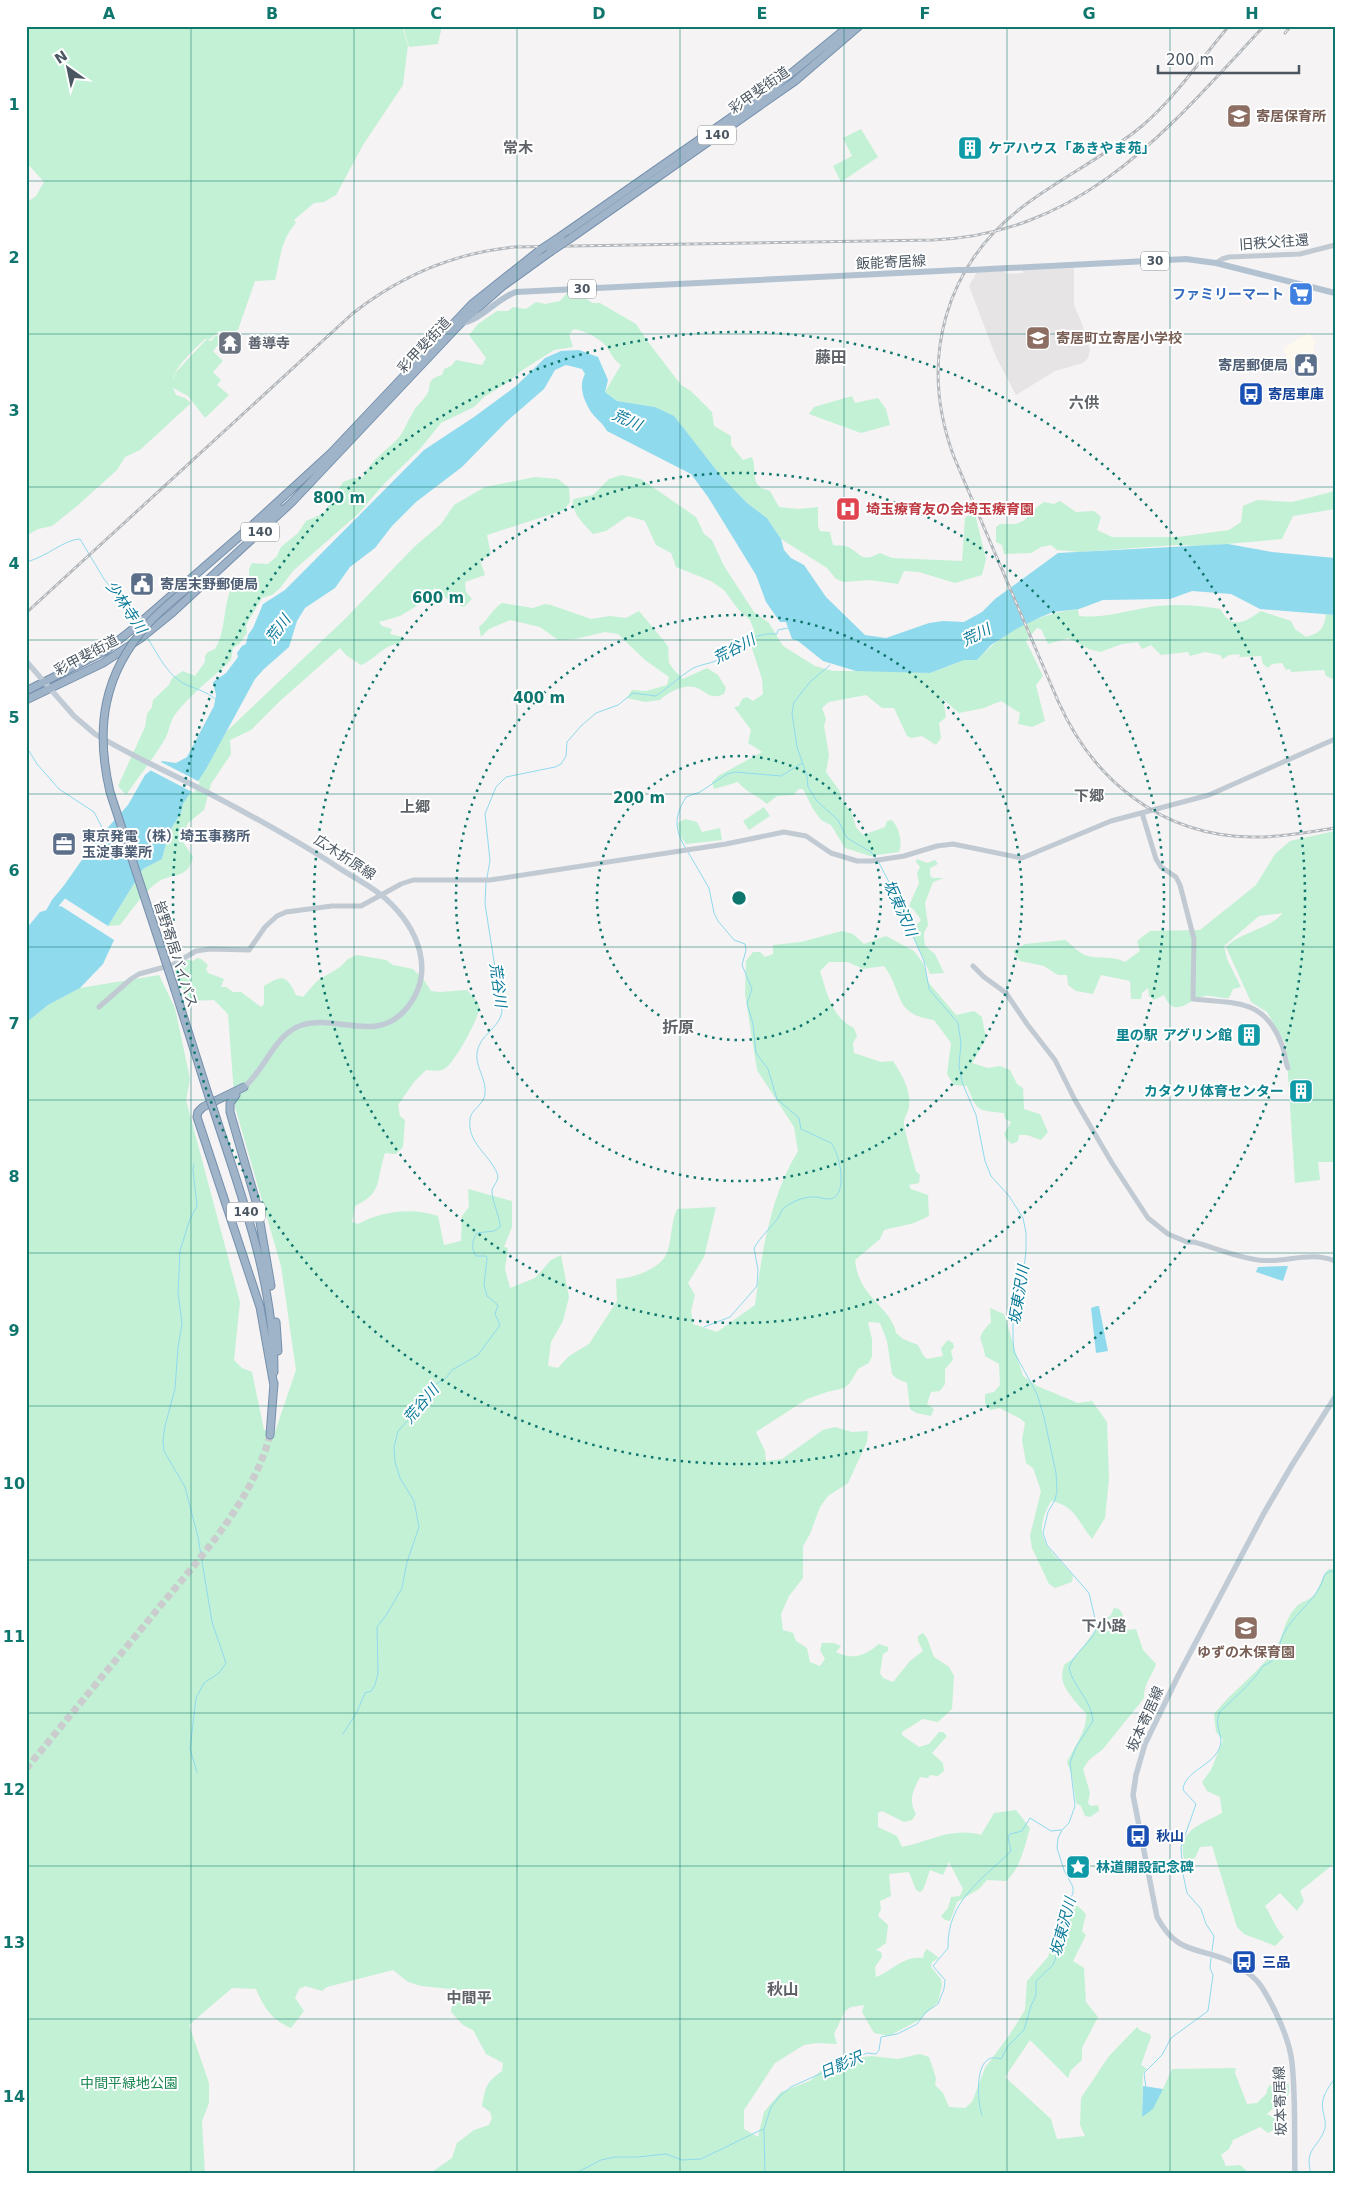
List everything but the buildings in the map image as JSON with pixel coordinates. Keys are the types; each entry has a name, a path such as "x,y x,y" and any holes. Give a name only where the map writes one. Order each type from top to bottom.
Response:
{"highway":[{"name":"彩甲斐街道","path":"26,700 48,684 105,651 309,479 370,422 458,321 491,287 540,250 772,89 849,26"},
{"name":"彩甲斐街道","path":"458,321 550,252 795,81 859,26"},
{"name":"彩甲斐街道","path":"26,691 103,663 146,634 172,613 292,502 309,479"},
{"name":"皆野寄居バイパス","path":"270,1435 274,1386 271,1318 263,1270 252,1228 110,792 103,759 102,737 109,693 126,653 150,622 309,479"},
{"path":"134,628 138,633 146,634"},
{"path":"244,1087 203,1107 198,1112 197,1117 260,1307 274,1386"},
{"path":"244,1087 232,1099 229,1106 257,1205 272,1292 278,1337 278,1362 274,1386"}],"main road":[{"name":"飯能寄居線","path":"458,321 473,320 501,299 516,292 1175,260 1216,263 1335,293"},
{"name":"広木折原線","path":"26,661 88,728 132,754 286,834 382,895 414,934 420,949 423,966 416,994 405,1010 385,1023 374,1026 358,1027 317,1022 294,1028 283,1038 257,1075 244,1087"},
{"name":"坂本寄居線","path":"1295,2174 1292,2063 1282,2030 1260,1985 1247,1972 1231,1962 1187,1948 1173,1940 1165,1932 1157,1917 1133,1790 1145,1744 1179,1674 1280,1485 1335,1397"}],"street":[{"name":"旧秩父往還","path":"1216,263 1230,257 1300,254 1335,245"},
{"path":"99,1007 131,978 172,965 196,952 210,949 249,950 266,927 277,916 286,912 332,906 356,907 368,903 401,884 413,880 490,880 726,844 784,832 806,836 843,858 880,860 904,856 937,846 954,844 1022,858 1042,851 1091,828 1217,792 1335,739"},
{"path":"1142,813 1156,858 1161,867 1176,876 1180,885 1194,939 1193,999 1241,1004 1260,1012 1267,1018 1280,1041 1288,1068"},
{"path":"973,966 984,977 1006,993 1027,1024 1048,1049 1112,1163 1135,1199 1156,1225 1168,1234 1187,1242 1194,1242 1259,1261 1311,1256 1321,1256 1335,1261"}],"shaded area":[{"name":"寄居町立寄居小学校","path":"1074,268 1074,305 1090,350 1088,358 1083,363 1055,371 1016,395 996,357 969,286 977,272 1004,271 1007,274 1023,273 1023,270"},
{"path":"1309,332 1316,343 1313,347 1321,371 1298,380 1283,349"}],"green space":[{"path":"26,26 402,26 408,45 403,85 363,145 336,195 324,202 314,203 294,220 296,223 284,243 275,280 255,281 238,330 229,333 219,331 210,339 207,339 211,341 216,335 222,340 213,351 223,361 213,372 221,380 217,385 229,395 205,418 188,396 173,388 176,395 185,398 191,403 140,450 125,457 117,470 77,506 52,526 38,529 26,536 26,203 36,196 44,182 26,162","holes":["207,339 203,343 175,373 186,358"]},
{"path":"403,26 442,26 438,44 409,47"},
{"path":"861,129 878,157 841,182 833,166 852,156 843,138"},
{"path":"568,292 580,294 592,303 600,303 636,324 681,385 691,391 712,412 714,426 731,436 731,445 743,460 752,457 755,478 759,486 770,491 779,507 799,509 818,507 818,526 820,531 830,532 833,545 850,548 860,556 868,558 880,553 892,558 962,561 965,518 974,510 986,559 982,575 955,583 919,572 904,571 898,584 869,580 844,582 836,579 827,568 781,539 767,518 747,503 721,476 674,417 655,407 617,401 605,392 621,365 599,340 587,333 574,329 569,334 573,347 554,350 484,397 474,407 441,423 420,449 383,485 358,514 294,570 272,595 262,598 246,625 247,633 239,644 233,648 231,660 180,708 171,721 162,744 126,795 118,786 145,727 147,714 152,707 153,700 169,685 172,678 183,671 195,676 205,662 205,656 208,652 215,649 219,642 227,601 233,585 247,581 252,563 268,564 277,556 281,547 298,533 306,521 324,513 343,482 353,478 362,479 374,461 400,436 414,410 428,393 431,382 436,377 442,375 444,369 451,366 456,360 482,365 486,358 469,335 478,324 497,311 508,311 513,307 526,309 536,302 545,304 560,301"},
{"path":"852,396 855,403 878,398 886,409 890,425 861,433 809,414 814,407"},
{"path":"622,475 641,479 696,517 704,534 712,540 724,566 754,612 769,623 783,646 815,666 833,671 930,673 964,660 977,660 999,640 1023,625 1063,611 1078,609 1079,616 1089,617 1147,607 1181,605 1220,609 1226,617 1235,622 1244,621 1261,611 1291,621 1295,629 1306,637 1320,630 1326,614 1335,615 1335,680 1326,676 1324,670 1291,672 1290,669 1286,670 1282,663 1272,664 1268,668 1263,664 1261,656 1239,657 1240,654 1229,655 1223,659 1220,655 1205,652 1190,656 1188,652 1161,655 1151,645 1142,649 1138,642 1122,644 1100,652 1089,649 1068,638 1048,644 1041,629 1037,628 1026,641 1043,676 1036,685 1045,721 1032,727 1018,724 1020,713 1001,701 984,708 959,713 943,699 946,717 939,723 941,738 936,745 922,736 911,738 907,736 894,708 882,708 866,695 829,702 822,708 826,719 824,726 829,755 826,772 839,790 843,803 851,811 856,827 863,835 885,827 887,821 892,820 900,835 901,844 899,852 870,856 845,848 831,825 821,820 813,809 803,789 799,789 793,795 777,796 767,804 738,782 714,789 712,782 718,776 762,752 748,743 751,730 734,707 739,706 742,699 747,697 753,701 763,694 762,679 748,636 754,630 750,620 738,609 724,590 711,581 676,567 671,553 656,545 645,521 628,516 606,531 593,534 582,522 574,509 573,499 593,495 609,479"},
{"path":"535,477 558,479 569,488 570,502 564,510 487,535 491,555 480,560 485,575 465,582 466,592 472,599 464,607 451,602 435,588 415,607 400,616 379,622 382,626 392,629 390,634 403,637 400,643 388,647 361,665 346,655 340,648 280,701 251,730 230,740 231,754 211,784 204,810 188,823 181,839 193,857 190,865 182,873 166,878 154,885 140,899 120,925 108,926 143,869 162,859 169,832 181,813 183,804 227,731 345,619 414,547 441,524 454,505 485,487"},
{"path":"1335,491 1335,509 1293,516 1282,539 1204,546 1176,545 1080,552 1057,550 1051,545 1041,547 1031,553 1004,554 1002,545 996,542 996,527 1000,524 1016,524 1025,520 1032,511 1044,502 1054,504 1060,501 1076,512 1094,511 1101,517 1097,530 1112,537 1178,537 1229,530 1241,522 1243,506 1257,500 1292,502"},
{"path":"502,603 533,608 545,604 551,605 591,619 610,616 626,618 639,611 668,646 669,663 683,679 707,668 718,675 726,688 724,694 711,696 698,688 690,686 676,690 660,700 645,702 627,698 632,690 646,691 667,685 669,677 645,660 618,634 605,632 575,639 558,640 540,627 510,620 489,629 481,637 479,627"},
{"path":"764,807 770,816 749,830 743,821"},
{"path":"685,819 697,822 702,832 720,828 722,840 686,844 679,834 678,823"},
{"path":"1335,831 1335,1162 1318,1162 1320,1180 1295,1183 1286,1045 1267,1012 1251,1002 1226,947 1240,937 1277,919 1283,913 1259,916 1224,946 1227,959 1241,987 1233,989 1229,998 1205,996 1178,1007 1168,1003 1164,995 1154,1000 1149,996 1148,988 1142,993 1141,999 1131,999 1130,981 1101,975 1093,994 1076,991 1068,985 1067,975 1058,975 1044,966 1020,961 1013,951 1025,944 1065,940 1085,955 1125,962 1140,951 1137,941 1150,931 1200,930 1256,885 1275,854 1290,841"},
{"path":"917,859 927,863 935,860 938,864 930,868 930,875 932,878 944,878 933,882 925,903 928,925 924,938 925,946 935,954 944,973 930,974 913,936 912,930 921,920 909,906 919,883 917,873 920,867 916,862"},
{"name":"中間平緑地公園","path":"842,931 853,934 864,944 886,936 914,951 923,963 929,983 956,1015 974,1011 982,1017 986,1039 972,1063 988,1068 1000,1066 1010,1070 1017,1084 1023,1088 1024,1109 1040,1114 1048,1132 1041,1140 1027,1135 1019,1135 1018,1141 1012,1144 1007,1140 1004,1134 1011,1122 1005,1119 1004,1113 983,1110 976,1106 967,1086 954,1085 947,1074 951,1043 934,1020 911,1013 905,1007 884,966 863,969 848,962 829,962 820,971 835,1011 840,1018 854,1028 857,1036 853,1043 854,1053 881,1062 893,1061 903,1077 909,1094 909,1107 904,1125 916,1171 920,1175 919,1183 909,1185 911,1189 928,1195 929,1216 914,1223 884,1230 880,1239 855,1260 858,1274 868,1293 891,1320 896,1333 903,1339 918,1345 927,1359 943,1356 941,1348 948,1340 953,1343 954,1347 951,1351 953,1360 945,1369 945,1384 940,1391 931,1392 927,1404 934,1409 931,1416 916,1413 910,1409 907,1383 892,1374 887,1341 880,1323 870,1322 868,1323 872,1339 872,1356 869,1363 858,1369 850,1383 844,1388 807,1399 756,1432 765,1451 766,1461 782,1459 823,1430 835,1427 852,1432 868,1431 867,1442 848,1483 828,1496 820,1507 810,1534 803,1546 803,1578 789,1596 781,1614 783,1630 793,1633 796,1641 807,1648 810,1662 820,1666 825,1659 820,1650 822,1643 834,1643 841,1646 836,1652 848,1656 859,1656 879,1644 888,1647 888,1651 883,1654 880,1673 883,1678 893,1682 910,1661 923,1651 918,1641 918,1636 923,1633 927,1638 934,1657 949,1667 954,1676 952,1709 938,1722 923,1719 902,1732 902,1735 919,1747 929,1744 939,1732 943,1732 947,1736 932,1753 943,1763 944,1771 938,1776 920,1777 912,1795 912,1804 916,1814 912,1820 904,1822 882,1811 878,1813 878,1827 897,1836 902,1847 951,1834 970,1833 981,1835 994,1813 1016,1810 1030,1828 1021,1857 1011,1876 1006,1881 987,1880 979,1889 957,1902 950,1921 945,1920 941,1916 948,1908 951,1897 960,1896 963,1889 949,1862 943,1875 930,1870 923,1890 920,1892 916,1890 909,1872 889,1874 891,1896 880,1901 881,1909 878,1916 888,1925 886,1943 876,1950 881,1952 882,1957 875,1967 876,1977 904,1961 923,1958 927,1949 939,1958 932,1962 931,1967 941,1979 942,1985 938,2002 919,2020 889,2036 874,2033 862,2012 864,2005 851,2007 845,2011 834,2034 837,2044 817,2043 804,2045 775,2063 744,2110 744,2129 758,2137 764,2112 781,2092 810,2081 823,2069 843,2060 871,2056 898,2059 920,2054 929,2057 936,2078 935,2085 943,2093 949,2107 965,2108 972,2102 985,2068 1025,2010 1027,1981 1048,1957 1053,1942 1059,1942 1063,1935 1059,1913 1067,1900 1086,1914 1082,1931 1086,1935 1073,1961 1084,1968 1086,2002 1098,2017 1082,2048 1082,2060 1071,2070 1068,2078 1030,2040 1005,2077 1051,2119 1057,2139 1085,2136 1080,2125 1081,2098 1109,2056 1137,2027 1141,2031 1150,2034 1151,2037 1141,2065 1147,2069 1143,2073 1142,2117 1163,2089 1172,2069 1236,2068 1235,2073 1247,2104 1257,2103 1267,2093 1270,2085 1282,2086 1285,2082 1289,2085 1289,2093 1286,2099 1282,2100 1267,2114 1277,2120 1279,2127 1268,2133 1260,2127 1233,2140 1229,2149 1221,2155 1226,2166 1240,2165 1250,2174 429,2174 452,2158 457,2143 474,2130 489,2125 492,2118 490,2112 482,2106 488,2085 502,2071 503,2063 486,2054 473,2030 463,2025 451,2012 452,2005 461,1990 421,1986 408,1982 393,1970 327,1987 322,1991 305,1986 299,1989 295,1998 304,2011 291,2028 269,2013 256,1989 232,1988 189,2025 209,2083 209,2103 202,2121 205,2174 26,2174 26,1023 48,1005 80,988 159,975 175,1008 190,1079 186,1100 240,1302 234,1360 242,1368 252,1372 264,1430 275,1432 296,1370 281,1266 235,1107 228,1014 214,1000 189,1001 174,968 185,959 193,961 197,958 201,959 208,965 206,969 208,973 224,979 221,987 226,987 233,992 241,992 261,1007 264,1004 264,986 270,982 279,978 286,980 296,995 303,997 317,981 340,967 348,959 357,955 386,960 393,965 413,969 424,980 431,991 467,990 479,1005 473,1026 452,1062 441,1070 426,1070 414,1082 398,1105 400,1116 405,1120 403,1147 396,1154 385,1153 377,1185 370,1196 355,1206 352,1222 358,1224 387,1213 408,1211 428,1213 438,1216 444,1245 461,1241 462,1216 469,1207 468,1189 512,1201 512,1227 504,1247 508,1248 505,1269 510,1288 535,1278 551,1260 561,1255 569,1297 563,1321 551,1342 548,1366 558,1368 569,1356 589,1344 617,1301 616,1279 631,1277 646,1271 654,1267 665,1257 677,1209 716,1207 704,1257 688,1283 695,1295 691,1311 693,1324 717,1332 755,1305 764,1245 774,1206 780,1187 798,1151 794,1127 757,1070 745,994 746,961 753,952 760,952 765,957 773,954 773,945 801,942"},
{"path":"990,1308 1004,1314 1023,1376 1037,1386 1078,1403 1092,1401 1107,1422 1109,1479 1105,1518 1092,1539 1076,1515 1059,1503 1051,1501 1045,1514 1042,1534 1045,1542 1073,1575 1072,1582 1055,1588 1049,1584 1032,1548 1030,1536 1041,1491 1033,1468 1026,1463 1022,1440 1025,1423 1000,1408 990,1410 985,1403 985,1394 994,1392 1000,1385 999,1364 985,1356 980,1339 982,1333 991,1322"},
{"path":"1329,1569 1335,1569 1335,1863 1300,1891 1304,1901 1297,1911 1280,1893 1265,1906 1284,1937 1275,1946 1244,1934 1237,1927 1212,1846 1200,1847 1195,1858 1185,1862 1183,1843 1192,1830 1222,1813 1220,1797 1207,1791 1202,1782 1211,1770 1223,1740 1216,1732 1214,1714 1255,1673 1270,1655 1280,1641 1287,1620 1293,1610 1314,1595"},
{"path":"1114,1608 1119,1609 1123,1615 1120,1622 1126,1630 1136,1629 1143,1650 1156,1664 1146,1685 1144,1698 1103,1749 1089,1760 1083,1769 1090,1793 1088,1803 1091,1806 1098,1805 1099,1811 1090,1817 1085,1816 1081,1806 1076,1803 1072,1776 1067,1762 1083,1732 1086,1713 1067,1690 1062,1680 1062,1674 1064,1665 1075,1657 1101,1623 1111,1615"}],"water":[{"path":"579,350 598,357 608,380 605,392 617,401 655,407 674,416 721,476 747,503 767,518 781,539 784,550 791,558 804,565 826,597 865,635 886,638 929,623 943,621 964,622 982,612 995,599 1058,553 1228,544 1272,552 1335,558 1335,615 1260,609 1231,594 1192,591 1170,599 1103,600 1079,609 1053,612 1018,628 991,645 977,660 964,660 930,673 856,671 823,661 798,641 792,639 786,622 780,622 766,602 756,575 708,497 691,474 607,431 586,403 582,388 585,374 582,369 566,365 555,370 544,389 506,422 462,467 416,502 392,526 375,548 350,567 335,588 305,608 297,621 289,647 255,679 206,769 183,804 181,813 169,832 162,859 143,869 108,926 58,894 93,844 128,805 145,775 162,761 176,763 187,757 214,706 216,695 213,682 226,673 238,657 237,653 246,644 248,635 263,604 285,590 424,450 516,386 545,358 561,351"},
{"path":"61,906 114,940 103,964 80,988 48,1005 26,1023 26,929 40,912"},
{"path":"1288,1266 1283,1281 1256,1272 1258,1267"},
{"path":"1099,1306 1108,1351 1096,1353 1091,1308"},
{"path":"1143,2086 1163,2089 1153,2109 1142,2117"}],"pier":[{"path":"159,761 200,782 194,793 148,769"}],"waterway":[{"name":"少林寺川","path":"26,562 40,557 68,542 80,539 104,579 137,620"},
{"name":"荒谷川","path":"487,878 490,860 485,814 496,787 506,777 555,767 561,764 566,756 567,742 581,726 596,713 618,705 633,693 656,696 694,668 718,660 760,635 777,634 778,630 788,628"},
{"name":"少林寺川","path":"147,637 174,676 215,699"},
{"name":"坂東沢川","path":"830,665 811,681 794,702 792,713 797,747 807,776 808,787 817,801 838,820 847,838 871,852 876,858"},
{"path":"26,750 29,751 37,764 59,789 94,812 105,833"},
{"path":"686,849 679,835 677,823 679,811 686,797 700,792 727,774 735,772 781,776 802,763"},
{"path":"688,852 709,888 714,913 718,921 734,940 745,944 746,950 742,965 752,989 747,1003 753,1024 756,1053 768,1069 777,1099 799,1118 801,1129 831,1143 837,1154 841,1170 841,1186 835,1197 827,1199 805,1198 783,1209 754,1248 758,1270 757,1286 730,1317 704,1327"},
{"name":"坂東沢川","path":"878,861 924,961 929,989 958,1023 961,1043 959,1065 962,1082 976,1115 985,1161 991,1176 1009,1196 1023,1218 1026,1233 1026,1251 1021,1294 1013,1323 1013,1339 1014,1352 1037,1394 1056,1473 1057,1491 1055,1500 1048,1512 1043,1533 1047,1545 1089,1593 1097,1627 1095,1633 1071,1662 1069,1668 1089,1706 1093,1721 1076,1747 1070,1763 1075,1806 1069,1823 1062,1830 1058,1838 1057,1848 1064,1870 1073,1887 1073,1893 1065,1910 1064,1933 1053,1965 1036,1981 1036,1995 1024,2030 1008,2046 1001,2059 992,2058 981,2069 978,2088 982,2115"},
{"name":"荒谷川","path":"343,1734 357,1712 365,1693 371,1691 375,1685 378,1673 377,1627 402,1588 407,1562 419,1527 414,1501 400,1478 395,1462 394,1447 398,1431 422,1405 430,1388 446,1378 452,1370 478,1355 500,1325 495,1314 498,1305 487,1296 484,1285 487,1258 486,1256 476,1256 473,1248 474,1238 477,1233 494,1231 500,1227 492,1193 498,1175 475,1142 470,1127 471,1116 485,1094 477,1053 481,1041 497,1023 502,1012 485,904 486,882"},
{"name":"荒川","path":"47,918 56,902 68,888"},
{"path":"194,1164 197,1206 190,1219 180,1251 178,1292 182,1324 178,1347 175,1389 163,1440 164,1451 185,1487 198,1537 212,1622 226,1663 219,1673 204,1683 196,1698 190,1749 197,1772"},
{"path":"1212,1951 1214,1936 1206,1924 1201,1909 1187,1893 1183,1874 1181,1847 1196,1804 1183,1790 1184,1784 1187,1779 1216,1754 1221,1743 1218,1719 1222,1709 1247,1686 1263,1666 1275,1657 1283,1635 1317,1592 1325,1574 1331,1571 1335,1572"},
{"name":"日影沢","path":"765,2174 764,2129 771,2107 780,2096 791,2087 837,2066 867,2053 876,2054 879,2050 881,2037 897,2034 917,2024 926,2012 938,2004 944,1989 945,1980 933,1966 948,1948 949,1932 953,1917 968,1893 1011,1851 1008,1837 1010,1834 1022,1831 1030,1818 1051,1831 1061,1830"},
{"path":"1146,2088 1144,2073 1162,2055 1171,2038 1208,2011 1213,1975 1210,1968 1211,1958"},
{"path":"1311,2174 1309,2166 1310,2154 1325,2128 1322,2106 1324,2097 1335,2078"},
{"path":"574,2174 601,2160 615,2157 666,2154 682,2160 701,2159 763,2129"}],"tunnel":[{"path":"26,1769 221,1531 250,1485 270,1435"}],"railway":[{"path":"1229,26 1177,91 1142,126 1115,146 1029,202 1000,226 976,254 958,284 946,316 939,350 939,385 943,421 954,457 1058,701 1090,755 1111,778 1134,798 1160,814 1188,826 1219,834 1272,837 1335,828"},
{"path":"26,613 352,314 389,288 428,268 470,255 514,247 933,240 987,233 1035,218 1079,196 1120,169 1193,102 1264,26"},
{"path":"1285,33 1291,26"}],"place":[{"name":"寄居保育所","path":"1239,116"},
{"name":"ケアハウス「あきやま苑」","path":"970,148"},
{"name":"ファミリーマート","path":"1301,294"},
{"name":"寄居町立寄居小学校","path":"1038,338"},
{"name":"善導寺","path":"230,343"},
{"name":"寄居郵便局","path":"1306,365"},
{"name":"寄居車庫","path":"1251,394"},
{"name":"埼玉療育友の会埼玉療育園","path":"848,509"},
{"name":"寄居末野郵便局","path":"142,584"},
{"name":"東京発電（株）埼玉事務所 玉淀事業所","path":"64,844"},
{"name":"里の駅 アグリン館","path":"1249,1035"},
{"name":"カタクリ体育センター","path":"1301,1091"},
{"name":"ゆずの木保育園","path":"1246,1628"},
{"name":"秋山","path":"1138,1836"},
{"name":"林道開設記念碑","path":"1078,1867"},
{"name":"三品","path":"1244,1962"}],"district":[{"name":"常木","path":"518,148"},
{"name":"藤田","path":"831,357"},
{"name":"六供","path":"1084,403"},
{"name":"下郷","path":"1089,796"},
{"name":"上郷","path":"415,807"},
{"name":"折原","path":"678,1027"},
{"name":"下小路","path":"1104,1626"},
{"name":"秋山","path":"783,1989"},
{"name":"中間平","path":"469,1998"}]}
